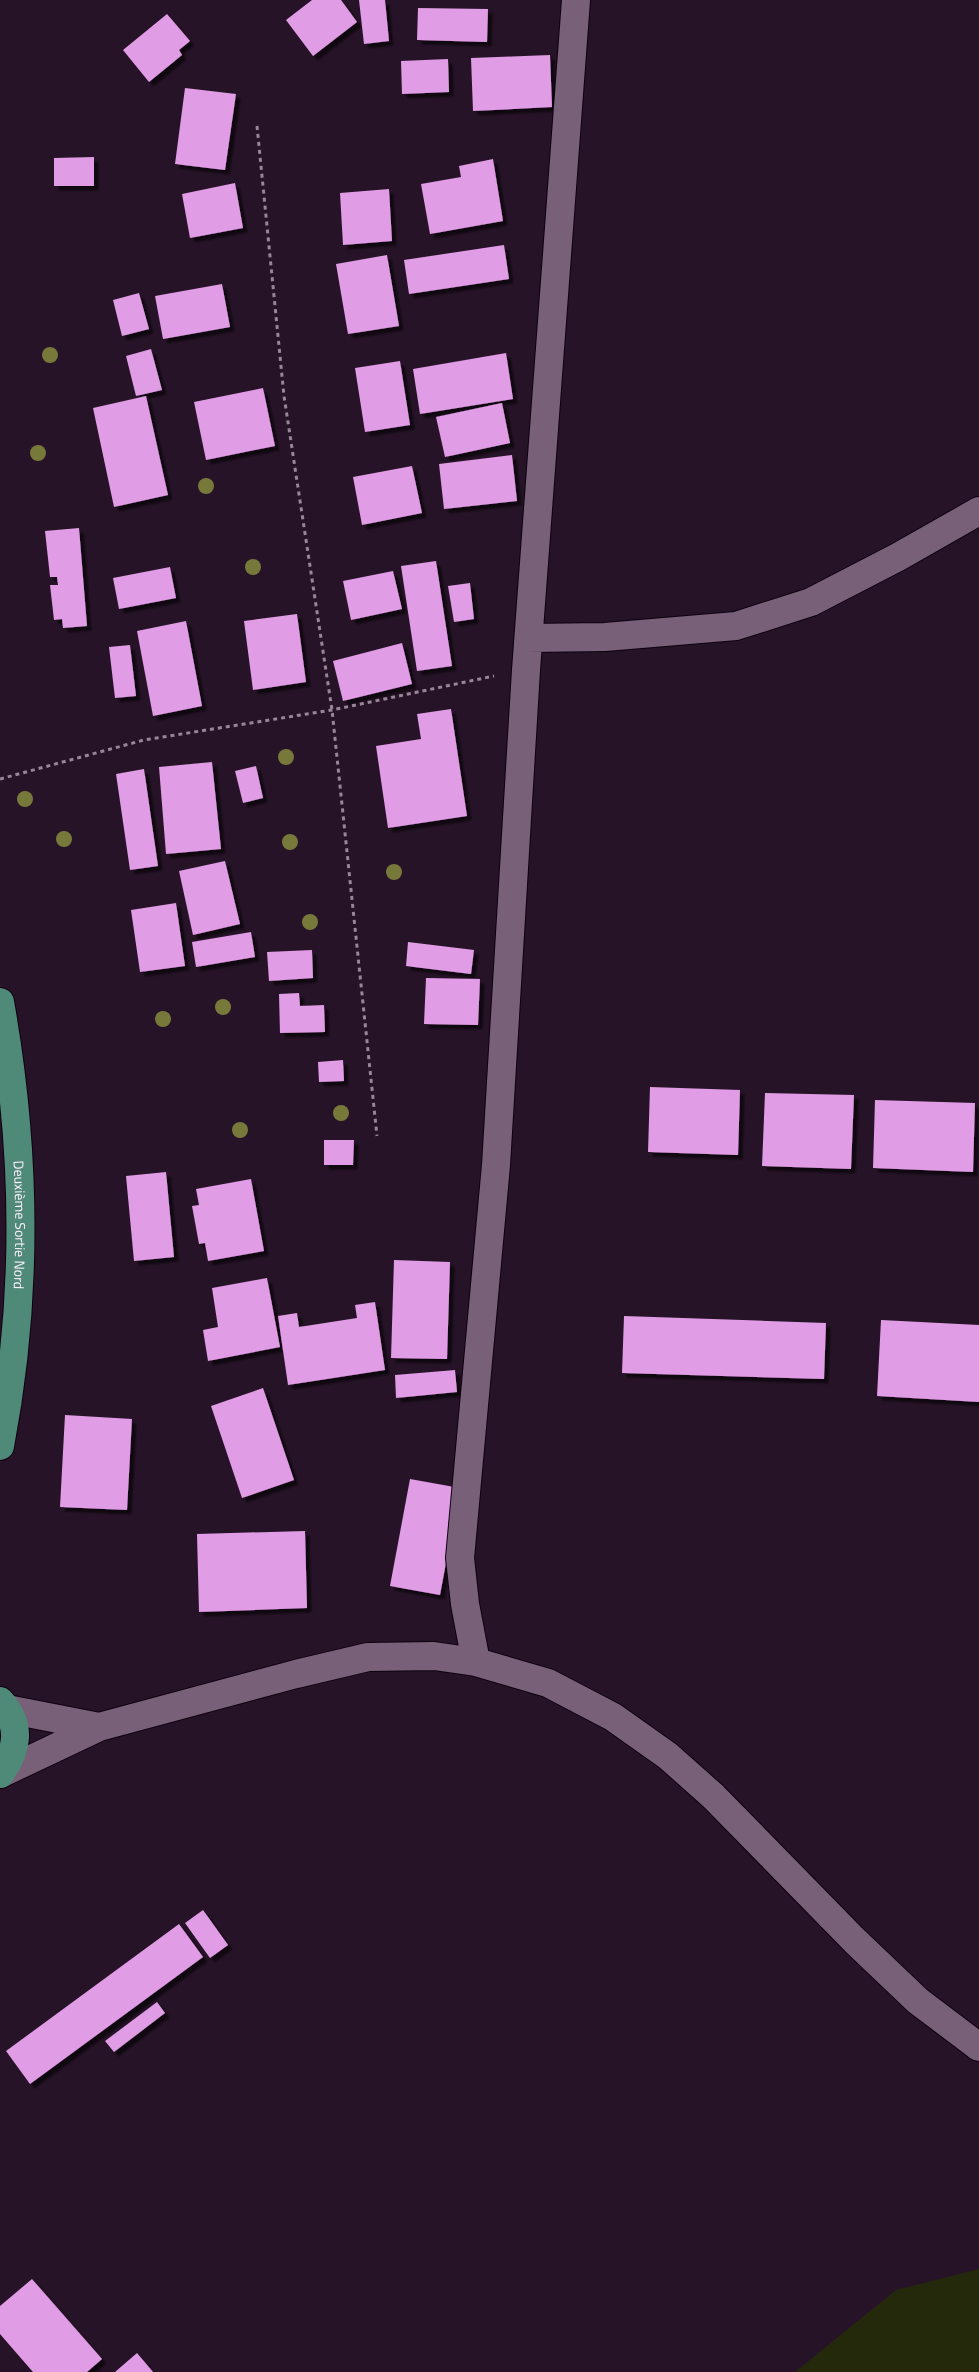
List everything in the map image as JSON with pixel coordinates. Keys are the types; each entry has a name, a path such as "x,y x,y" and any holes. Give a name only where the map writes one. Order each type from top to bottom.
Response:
{"main road":[{"name":"Deuxième Sortie Nord","path":"0,1002 6,1038 18,1155 20,1254 14,1344 6,1415 0,1446"},
{"path":"0,1774 10,1760 16,1743 15,1726 4,1705"}],"street":[{"path":"476,1662 465,1604 460,1558 496,1165 528,638 576,0"},
{"path":"528,638 605,637 736,626 811,602 898,557 979,511"},
{"path":"0,1774 99,1727 296,1674 368,1657 434,1656 476,1662 548,1683 613,1717 668,1756 713,1796 848,1935 904,1988 979,2047"},
{"path":"4,1705 99,1727"}],"path":[{"path":"257,126 284,396 332,710 377,1136"},
{"path":"0,779 144,740 332,710 526,670"}],"green space":[{"path":"979,2269 979,2372 795,2372 896,2290"}],"building":[{"path":"312,0 341,0 357,22 313,56 286,20"},
{"path":"359,0 385,0 389,41 364,44"},
{"path":"418,8 488,9 487,42 417,40"},
{"path":"167,14 190,41 179,50 182,55 149,82 123,50"},
{"path":"550,55 552,107 473,111 471,58"},
{"path":"448,59 449,92 402,94 401,61"},
{"path":"185,88 236,94 225,170 175,164"},
{"path":"94,157 94,186 54,186 54,158"},
{"path":"493,159 503,221 430,234 421,184 461,177 459,166"},
{"path":"235,183 243,228 190,238 182,194"},
{"path":"389,189 392,241 343,245 340,193"},
{"path":"504,245 509,279 409,294 404,260"},
{"path":"387,255 399,326 348,334 336,264"},
{"path":"222,284 230,327 163,339 155,296"},
{"path":"139,293 149,329 122,336 113,300"},
{"path":"151,349 162,390 136,396 126,356"},
{"path":"506,353 513,399 420,414 413,369"},
{"path":"400,361 410,425 365,432 355,368"},
{"path":"263,388 275,446 206,460 194,402"},
{"path":"146,396 168,495 114,507 93,408"},
{"path":"502,403 510,443 445,457 436,417"},
{"path":"512,455 517,501 444,509 439,464"},
{"path":"412,466 422,513 362,525 353,477"},
{"path":"79,528 87,626 63,628 62,619 54,620 50,585 58,585 57,577 50,577 45,531"},
{"path":"436,561 452,666 417,671 401,566"},
{"path":"170,567 176,598 119,609 113,578"},
{"path":"393,571 402,609 351,620 343,581"},
{"path":"470,583 474,619 454,622 448,586"},
{"path":"297,614 306,682 253,690 244,621"},
{"path":"186,621 202,706 153,716 137,631"},
{"path":"402,643 412,684 343,701 333,661"},
{"path":"130,645 136,696 115,698 109,647"},
{"path":"451,709 467,816 388,828 376,746 421,739 417,714"},
{"path":"212,762 221,849 166,854 159,767"},
{"path":"256,766 263,798 243,803 235,771"},
{"path":"144,769 158,866 130,870 116,774"},
{"path":"225,861 240,924 193,935 179,871"},
{"path":"176,903 185,966 140,972 131,910"},
{"path":"251,932 255,957 196,967 192,942"},
{"path":"408,942 474,950 471,974 406,966"},
{"path":"312,950 313,978 269,981 267,952"},
{"path":"426,978 480,979 478,1025 424,1024"},
{"path":"299,993 300,1006 324,1005 325,1032 280,1033 279,994"},
{"path":"343,1060 344,1081 319,1082 318,1062"},
{"path":"650,1087 740,1090 738,1155 648,1152"},
{"path":"765,1093 854,1095 851,1169 762,1166"},
{"path":"875,1100 975,1103 973,1172 873,1168"},
{"path":"324,1140 354,1140 353,1165 324,1165"},
{"path":"166,1172 174,1257 134,1261 126,1176"},
{"path":"251,1179 264,1251 208,1261 205,1243 199,1244 192,1206 199,1205 196,1189"},
{"path":"394,1260 450,1262 447,1359 391,1358"},
{"path":"267,1278 280,1347 208,1361 203,1330 218,1327 212,1288"},
{"path":"375,1302 385,1370 288,1385 278,1316 297,1313 299,1327 357,1318 355,1305"},
{"path":"624,1316 826,1323 824,1379 622,1373"},
{"path":"881,1320 979,1325 979,1402 877,1396"},
{"path":"455,1370 457,1392 396,1398 395,1375"},
{"path":"263,1388 294,1480 242,1498 211,1406"},
{"path":"65,1415 132,1419 127,1510 60,1507"},
{"path":"410,1479 460,1488 440,1595 390,1586"},
{"path":"305,1531 307,1608 199,1612 197,1534"},
{"path":"203,1910 228,1945 210,1958 185,1923"},
{"path":"179,1924 203,1957 30,2084 6,2051"},
{"path":"157,2002 165,2013 114,2052 105,2041"},
{"path":"32,2279 102,2359 87,2372 33,2372 0,2334 0,2306"},
{"path":"137,2353 153,2372 115,2372"}]}
